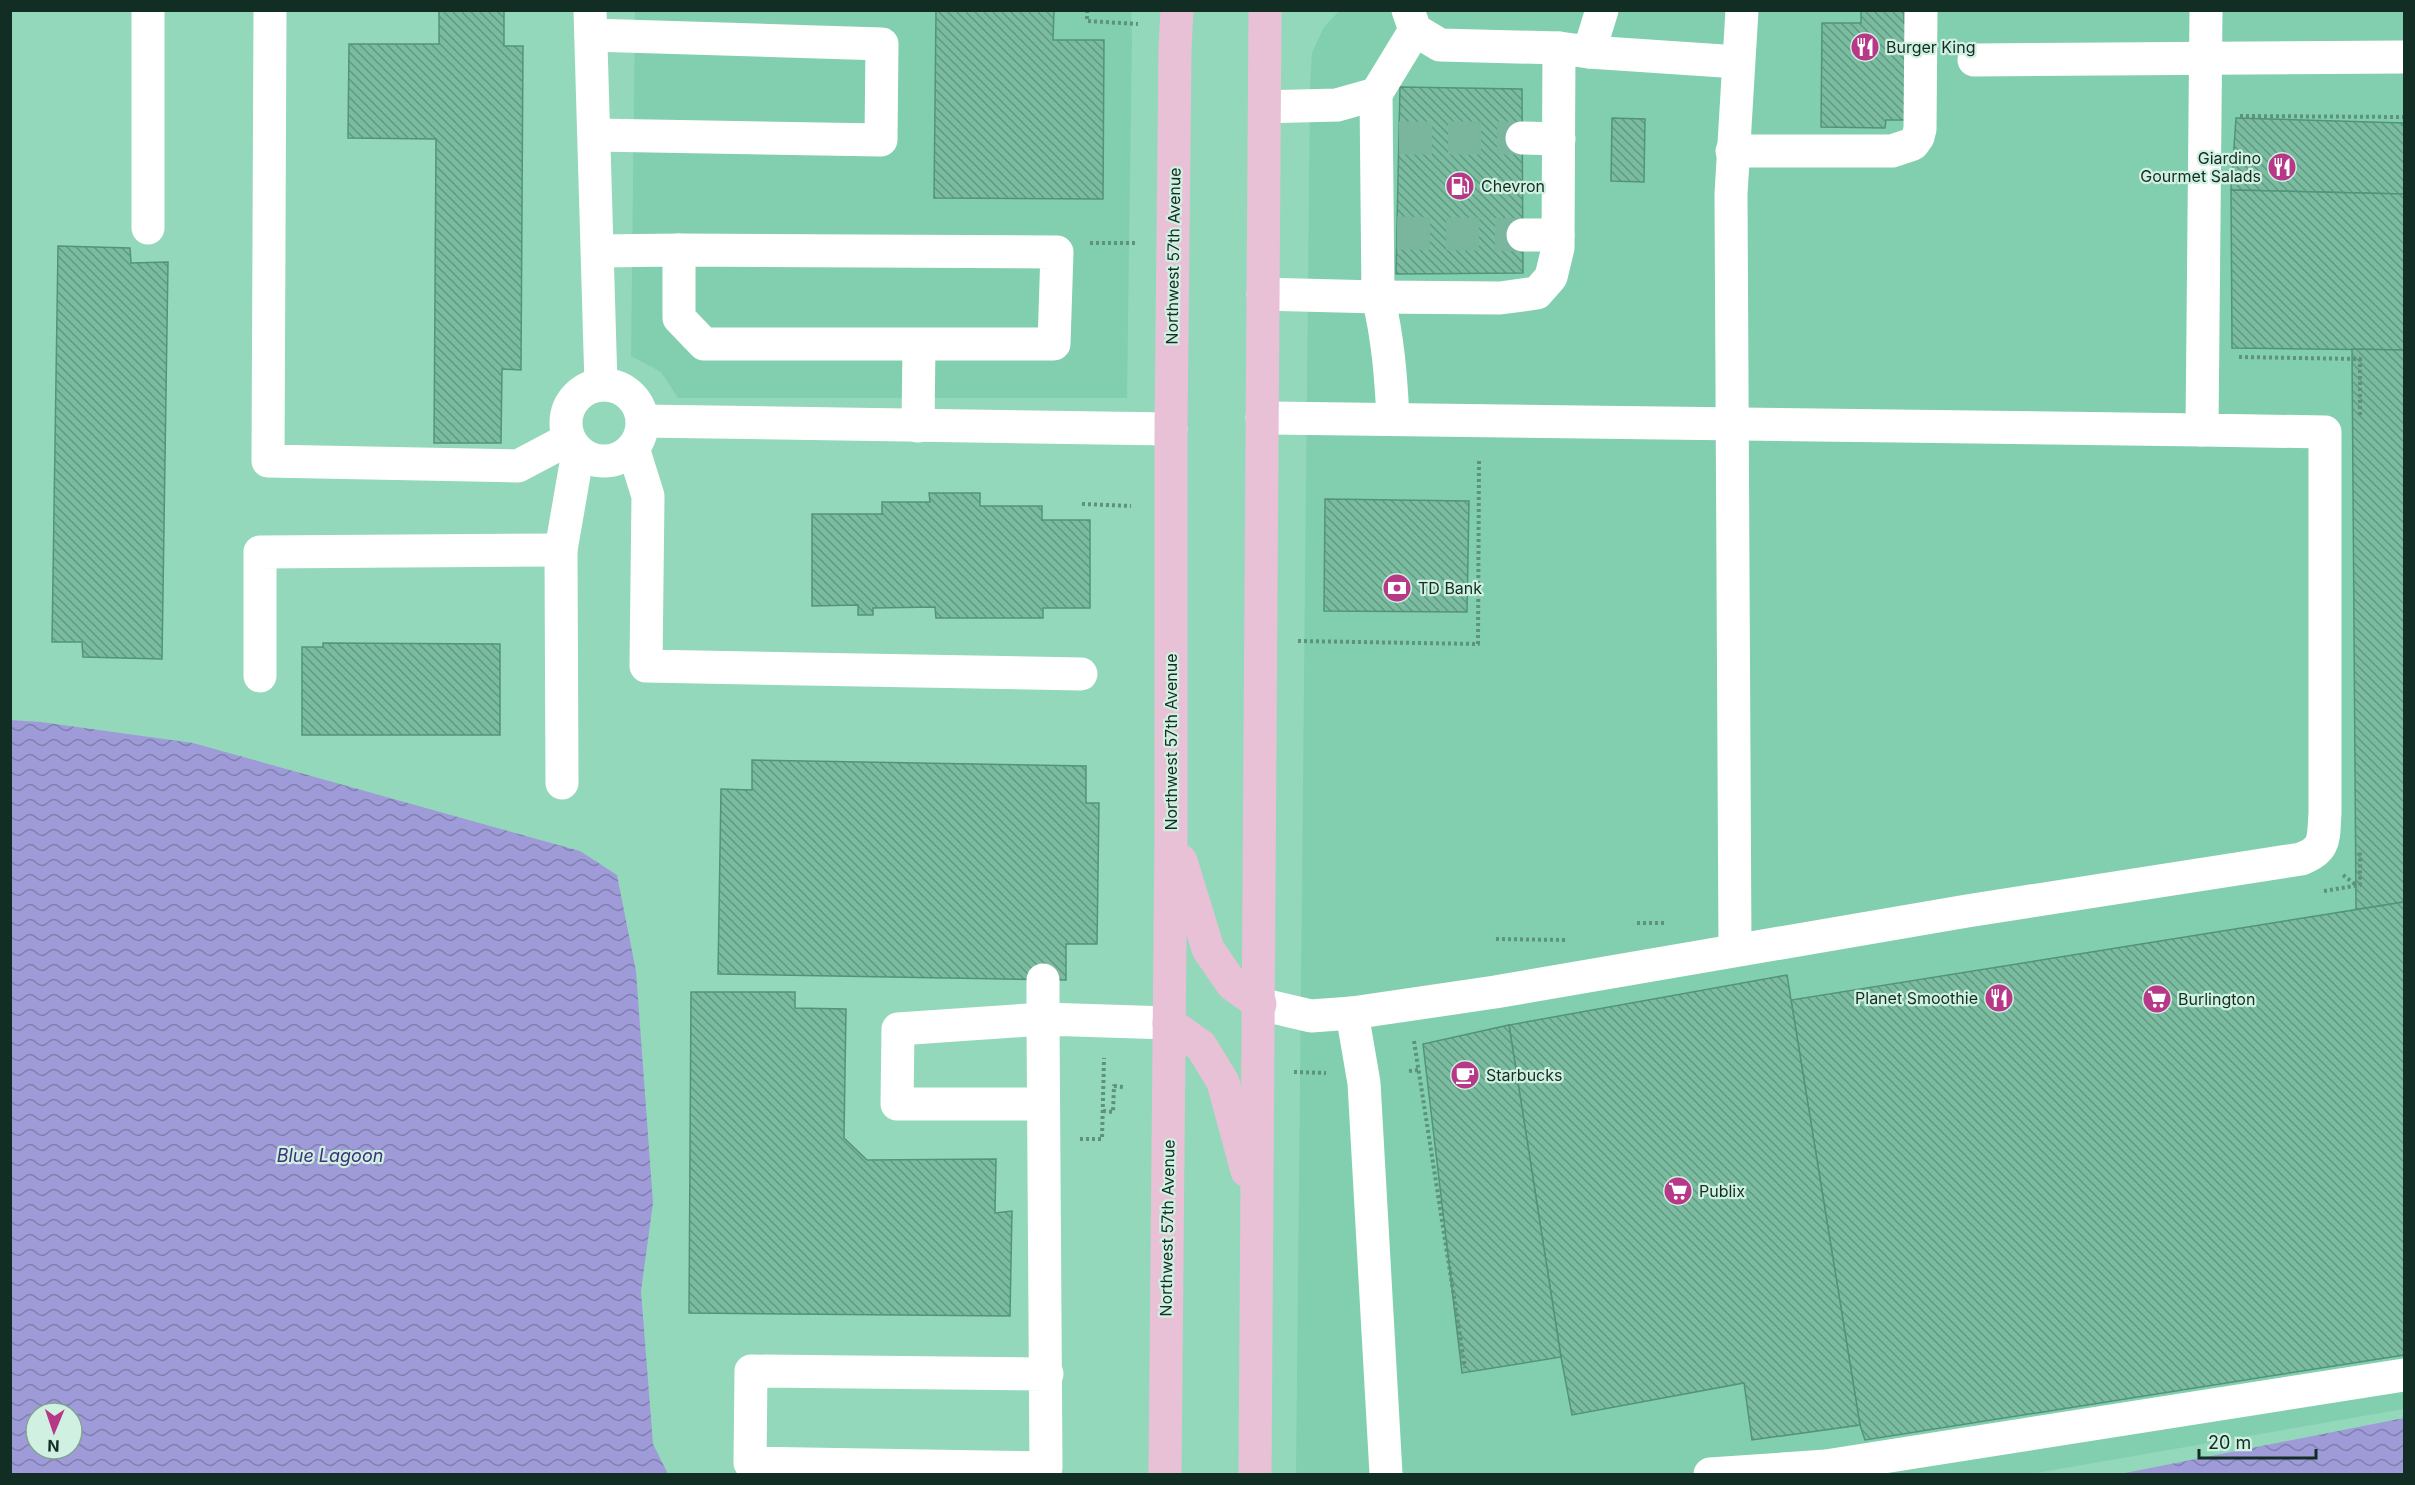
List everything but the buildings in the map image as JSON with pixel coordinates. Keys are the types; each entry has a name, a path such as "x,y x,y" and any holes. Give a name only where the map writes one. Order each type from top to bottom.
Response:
{"main road":[{"name":"Northwest 57th Avenue","path":"1165,1474 1171,831 1171,429 1175,49 1178,10"},
{"path":"1255,1474 1265,10"},
{"path":"1171,831 1208,950 1232,984 1260,1004"},
{"path":"1169,1023 1201,1046 1223,1082 1258,1211"}],"lane":[{"path":"148,10 148,228"},
{"path":"270,10 268,461 518,466 573,446"},
{"path":"1263,294 1500,298 1537,293 1551,277 1558,236 1558,139 1574,50 1602,10"},
{"path":"1735,949 1730,424 1732,151 1742,10"},
{"path":"1732,151 1879,152 1905,148 1912,144 1920,129 1922,10"},
{"path":"2202,430 2206,10"},
{"path":"1393,419 1390,357 1386,327 1378,297 1387,233 1387,138 1376,94 1411,20 1440,45 1574,50 1738,62"},
{"path":"595,135 882,140 882,44 591,23 602,385"},
{"path":"1974,60 2404,57"},
{"path":"1265,107 1337,105 1376,94"},
{"path":"1522,138 1558,139"},
{"path":"1523,235 1558,236"},
{"path":"598,251 679,250 1057,252 1054,344 704,344 679,318 679,250"},
{"path":"918,426 919,345"},
{"path":"1081,674 646,666 648,496 638,434 634,399 625,391 614,386 602,385 590,387 570,403 565,428 573,446 588,458 600,461 612,460 638,434 918,426 1171,429"},
{"path":"1260,1004 1311,1016 1352,1013 1494,992 1667,963 1735,949 2080,892 2301,859 2315,854 2322,844 2325,813 2325,432 1262,418"},
{"path":"562,783 561,550 573,446"},
{"path":"260,676 260,552 561,550"},
{"path":"1043,980 1047,1374 1046,1468 750,1463 751,1371 1047,1374"},
{"path":"1352,1013 1364,1083 1386,1474"},
{"path":"1043,1104 897,1104 898,1029 1043,1019 1169,1023"},
{"path":"1710,1474 1826,1467 2404,1375"}],"path":[{"path":"1087,10 1087,21 1138,24"},
{"path":"2240,127 2240,116 2404,117"},
{"path":"1078,243 1135,243"},
{"path":"2239,346 2239,358 2360,359 2360,418"},
{"path":"1297,641 1478,644 1479,459"},
{"path":"1082,504 1131,506"},
{"path":"2321,892 2360,885 2360,849"},
{"path":"1496,939 1569,940"},
{"path":"1425,1039 1413,1041 1466,1368"},
{"path":"1084,1139 1102,1139 1104,1053"},
{"path":"1409,1071 1418,1070"},
{"path":"1293,1072 1332,1073"},
{"path":"1102,1111 1113,1112 1114,1086 1123,1087"}],"shaded area":[{"path":"1340,10 2404,11 2404,1409 2031,1474 1296,1474 1310,83 1312,53 1324,27"},
{"path":"635,11 1131,11 1127,398 678,398 661,372 631,356"}],"water":[{"name":"Blue Lagoon","path":"10,720 41,722 193,743 580,851 617,875 636,971 653,1203 641,1291 653,1444 668,1474 11,1474"},
{"path":"2404,1418 2404,1474 2120,1474"}],"tunnel":[{"path":"1399,138 1522,138"},
{"path":"1397,233 1523,235"}],"place":[{"name":"Burger King","path":"1865,47"},
{"name":"Giardino Gourmet Salads","path":"2282,167"},
{"name":"Chevron","path":"1460,186"},
{"name":"TD Bank","path":"1397,588"},
{"name":"Planet Smoothie","path":"1999,998"},
{"name":"Burlington","path":"2157,999"},
{"name":"Starbucks","path":"1465,1075"},
{"name":"Publix","path":"1678,1191"}]}
